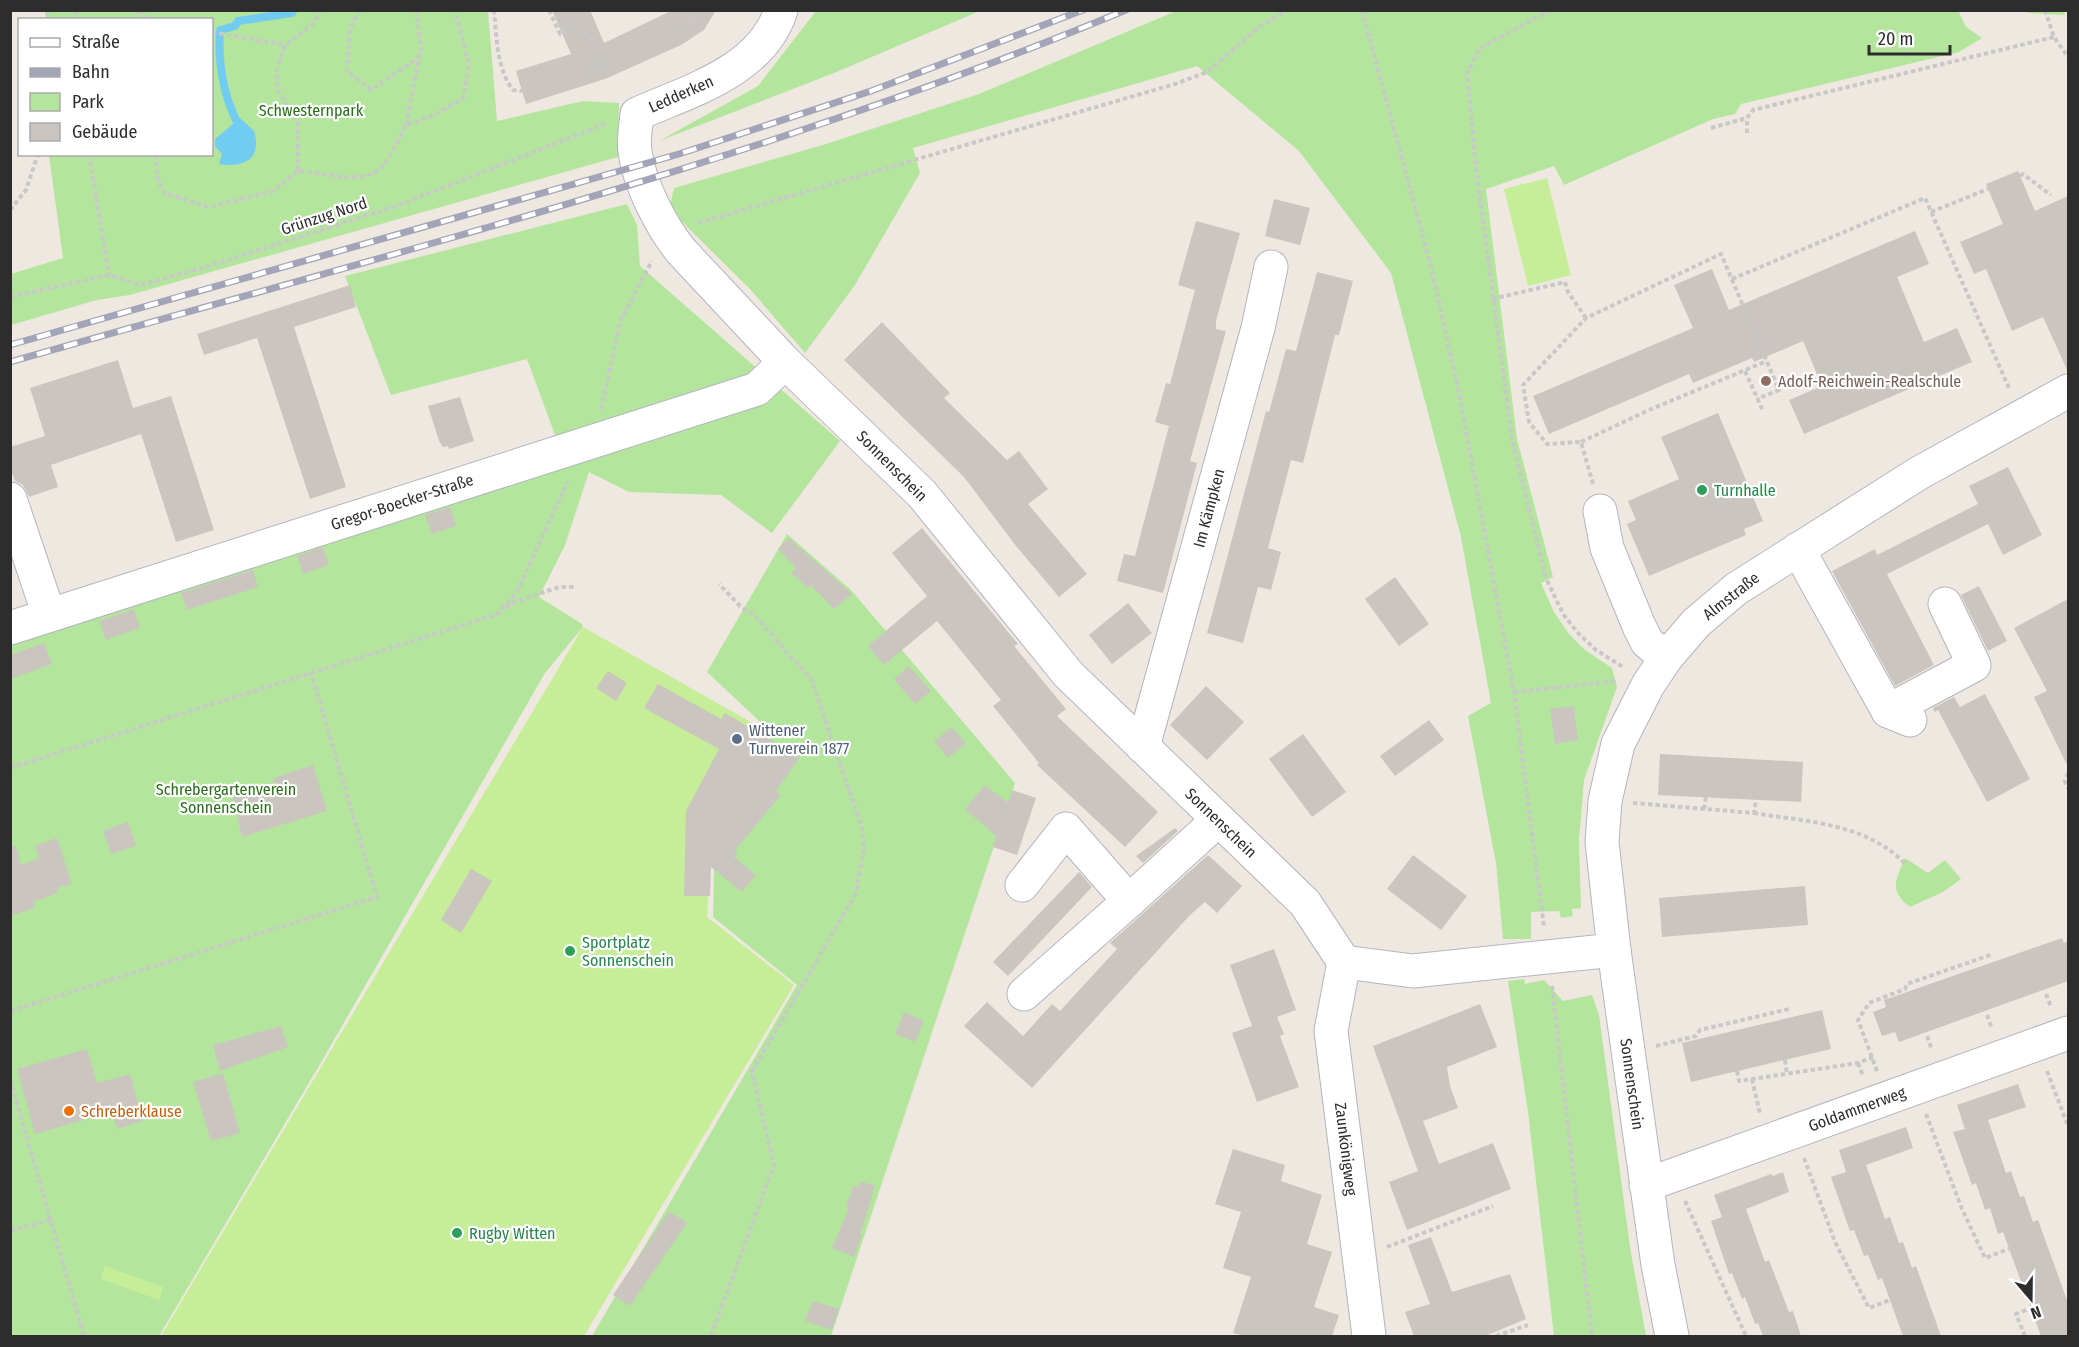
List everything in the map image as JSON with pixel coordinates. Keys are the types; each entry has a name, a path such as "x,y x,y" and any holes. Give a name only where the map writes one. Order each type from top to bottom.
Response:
{"street":[{"name":"Ledderken","path":"649,198 634,151 637,114 728,73 754,53 781,10"},
{"name":"Sonnenschein","path":"649,198 666,233 785,362 922,494 1068,674 1305,903 1344,962"},
{"name":"Im Kämpken","path":"1143,747 1255,339 1271,267"},
{"name":"Gregor-Boecker-Straße","path":"10,628 579,443 757,389 785,362"},
{"name":"Almstraße","path":"1614,950 1602,842 1605,801 1618,744 1648,686 1666,658 1696,623 1736,589 1919,473 2068,391"},
{"path":"10,499 49,615"},
{"path":"1600,511 1607,548 1639,626 1647,642 1666,658"},
{"path":"1798,549 1899,716 1974,665 1945,604"},
{"path":"1024,994 1218,820"},
{"path":"1022,885 1066,829 1129,901"},
{"name":"Sonnenschein","path":"1614,950 1628,1052 1661,1180 1660,1283 1672,1336"},
{"path":"1344,962 1413,971 1614,950"},
{"name":"Zaunkönigweg","path":"1344,962 1332,1031 1369,1336"},
{"name":"Goldammerweg","path":"1661,1180 2068,1033"}],"path":[{"path":"298,171 298,124 281,97 276,79 285,45 312,25 321,10"},
{"path":"360,10 350,28 347,71 371,90 419,57"},
{"path":"156,156 157,177 164,193 208,207 273,192 298,171 342,176 372,175 383,165 406,125 421,48 416,10"},
{"path":"406,125 432,116 463,98 469,65 455,10"},
{"path":"494,10 500,60 506,81 513,90 522,91"},
{"path":"549,10 560,34 575,27 591,38 601,67"},
{"path":"684,10 693,20"},
{"path":"675,33 693,20 699,10"},
{"path":"498,614 516,592 573,472 579,443 621,319 666,233 1176,84 1207,72 1263,24 1289,10"},
{"path":"1362,10 1431,267 1459,393 1498,596"},
{"path":"1550,10 1479,49 1467,73 1492,299 1512,439 1546,578 1563,614 1577,632 1596,650 1648,686"},
{"path":"2045,10 2054,37 2068,57"},
{"path":"213,32 285,45"},
{"path":"1711,128 1747,118 1754,110 2054,37"},
{"path":"586,72 615,61"},
{"name":"Grünzug Nord","path":"109,275 140,285 209,266 396,206 601,125 637,114"},
{"path":"1747,118 1747,133"},
{"path":"10,210 26,190 37,156"},
{"path":"10,297 109,275 89,156"},
{"path":"2020,176 2023,174 2051,195"},
{"path":"1931,212 1988,189"},
{"path":"1732,279 1925,198 2009,388"},
{"path":"2055,257 2068,252"},
{"path":"1757,399 1779,390 1767,361 1721,254 1586,318 1523,385 1529,422 1547,444 1581,442 1649,410 1767,361"},
{"path":"1492,299 1565,282 1568,292 1586,318"},
{"path":"1745,371 1763,411"},
{"path":"1581,442 1600,511"},
{"path":"711,1336 774,1166 752,1072 856,893 864,848 862,828 811,679 754,615 719,584"},
{"path":"10,768 498,614 512,603 559,587 576,587"},
{"path":"10,1011 377,897 311,672"},
{"path":"1514,692 1614,680 1648,686"},
{"path":"2068,773 2065,781 2068,788"},
{"path":"1704,809 1706,797"},
{"path":"1754,813 1756,800"},
{"path":"1605,801 1754,813 1834,826 1865,836 1894,852 1907,866"},
{"path":"1993,954 1906,984 1905,989 1869,1003 1858,1020 1873,1057 1902,1093 1985,1258 2009,1249"},
{"path":"1628,1052 1696,1036 1700,1030 1789,1009"},
{"path":"2036,1046 2068,1126"},
{"path":"1737,1071 1739,1081 1858,1063 1873,1057"},
{"path":"1785,1060 1786,1074"},
{"path":"10,1079 84,1336"},
{"path":"1795,1131 1835,1242 1869,1308 1890,1300"},
{"path":"1661,1180 1746,1336"},
{"path":"1360,1257 1493,1206"},
{"path":"10,1231 50,1220"},
{"path":"2025,1336 2016,1314 2031,1308"},
{"path":"1496,1336 1528,1325"}],"green space":[{"path":"1958,10 1966,27 1982,38 1959,52 1741,104 1735,114 1713,119 1564,185 1554,166 1486,189 1517,439 1553,577 1541,583 1554,612 1569,634 1585,650 1612,668 1617,687 1584,780 1579,840 1581,908 1572,909 1573,916 1561,918 1559,911 1531,912 1531,939 1503,939 1496,863 1468,716 1491,703 1461,537 1391,273 1299,151 1197,66 913,148 920,173 855,285 805,353 750,289 669,209 674,188 826,144 979,94 1176,11"},
{"name":"Schwesternpark","path":"46,11 488,11 497,121 583,101 619,103 618,157 130,295 97,300 11,325 11,274 63,258 49,156 213,156 213,18 45,18"},
{"path":"816,11 980,11 834,73 659,141 758,86"},
{"path":"2027,11 2064,11 2065,15 2027,13"},
{"path":"1547,178 1571,275 1528,286 1504,189"},
{"name":"Schrebergartenverein Sonnenschein","path":"627,204 637,225 640,266 840,441 772,533 721,495 629,492 589,472 565,545 539,597 582,624 583,627 545,673 323,1059 159,1336 11,1336 10,641 558,468 555,435 527,359 391,395 345,276"},
{"path":"787,534 851,590 1015,783 831,1336 592,1336 797,985 713,917 715,828 773,734 707,672"},
{"name":"Sportplatz Sonnenschein","path":"583,627 770,733 713,826 707,917 794,985 584,1336 161,1336"},
{"path":"1905,858 1928,873 1945,860 1961,879 1943,892 1910,907 1896,890 1897,879"},
{"path":"1524,979 1525,984 1544,980 1563,1001 1592,995 1599,1015 1630,1247 1646,1336 1554,1336 1528,1112 1508,981"},
{"path":"105,1266 163,1287 159,1300 101,1279"}],"water":[{"path":"240,118 254,131 256,149 249,160 243,163 219,164 222,154 215,146 215,139"}],"building":[{"path":"552,10 590,10 604,43 673,10 716,10 704,30 681,45 605,79 526,104 516,71 571,54"},
{"path":"2018,171 2035,211 2068,196 2068,372 2043,317 2012,331 1986,269 1974,274 1960,242 2003,224 1986,184"},
{"path":"1274,199 1310,208 1300,245 1265,236"},
{"path":"1196,221 1240,233 1216,321 1216,329 1226,331 1190,461 1197,463 1163,593 1117,581 1124,554 1135,556 1169,426 1155,422 1166,383 1170,384 1195,290 1178,285"},
{"path":"1915,231 1929,264 1897,277 1924,342 1957,328 1972,362 1804,434 1789,400 1822,386 1803,341 1754,362 1752,358 1693,383 1689,374 1549,434 1533,396 1693,328 1674,285 1712,269 1729,310"},
{"path":"1317,272 1353,281 1339,335 1335,335 1303,463 1291,460 1268,548 1281,552 1271,590 1258,587 1243,643 1207,633 1266,411 1269,412 1286,349 1296,351"},
{"path":"350,285 356,307 294,327 346,487 310,499 257,338 204,355 197,334"},
{"path":"882,322 950,393 944,398 1007,460 1019,451 1048,489 1028,504 1087,574 1059,597 1016,546 964,477 844,360"},
{"path":"118,360 133,408 171,396 214,530 176,542 141,434 51,465 58,487 29,497 23,485 15,481 10,467 10,447 45,436 30,388"},
{"path":"460,397 474,441 449,449 448,446 443,447 439,441 428,406"},
{"name":"Turnhalle","path":"1718,413 1763,521 1744,529 1746,535 1649,576 1627,524 1636,520 1628,501 1679,479 1661,437"},
{"path":"2008,467 2042,535 2003,555 1988,524 1887,574 1934,665 1895,686 1832,571 1875,549 1877,555 1978,504 1969,486"},
{"path":"450,507 456,526 432,534 425,515"},
{"path":"922,528 1018,644 1014,646 1066,709 1057,716 1158,812 1125,847 1037,765 1039,763 993,706 1001,700 937,621 884,665 868,646 927,596 892,553"},
{"path":"789,538 852,594 834,609 811,585 808,588 791,573 796,568 778,549"},
{"path":"323,547 329,565 303,574 297,556"},
{"path":"253,570 258,587 187,610 181,593"},
{"path":"1395,577 1429,624 1399,646 1365,599"},
{"path":"1979,586 2007,641 1988,651 1961,595"},
{"path":"2068,599 2068,767 2034,697 2047,691 2014,628"},
{"path":"1128,603 1152,633 1112,664 1089,635"},
{"path":"134,609 140,628 106,640 99,621"},
{"path":"44,643 52,664 10,679 10,655"},
{"path":"909,666 931,691 915,704 894,679"},
{"path":"608,671 627,683 616,701 596,688"},
{"path":"658,684 721,719 725,713 800,757 776,791 781,795 736,849 738,851 734,857 756,875 742,892 711,867 710,896 684,896 686,811 719,749 644,708"},
{"path":"1206,686 1244,722 1207,760 1170,725"},
{"path":"1985,694 2030,779 1987,802 1938,710 1934,712 1933,708 1954,697 1960,707"},
{"path":"1574,706 1578,740 1555,744 1550,709"},
{"path":"1429,720 1444,740 1395,776 1380,756"},
{"path":"952,727 966,744 948,758 934,741"},
{"path":"1303,734 1346,792 1312,817 1269,759"},
{"path":"1660,754 1803,762 1801,802 1658,795"},
{"path":"313,765 327,811 242,837 232,793 275,782 274,778"},
{"path":"985,785 1008,803 1012,790 1036,798 1017,855 993,847 996,836 965,809"},
{"path":"128,822 136,846 111,854 103,831"},
{"path":"1175,828 1178,831 1143,863 1136,856"},
{"path":"57,838 72,884 57,888 58,893 33,902 35,908 10,916 10,847 16,846 21,865 39,858 35,846"},
{"path":"1208,855 1242,886 1217,913 1205,902 1190,915 1032,1088 964,1026 987,1002 1023,1036 1052,1004 1060,1011 1117,949 1110,943"},
{"path":"1413,855 1467,896 1441,930 1387,889"},
{"path":"471,869 492,881 461,933 441,920"},
{"path":"1079,872 1092,887 1008,976 993,962"},
{"path":"1805,886 1808,925 1662,937 1659,898"},
{"path":"2062,938 2064,943 2068,941 2068,981 1899,1042 1895,1032 1882,1036 1873,1012 1886,1007 1884,1000"},
{"path":"1274,949 1296,1010 1277,1017 1284,1034 1280,1036 1299,1087 1257,1102 1232,1033 1252,1026 1230,965"},
{"path":"1480,1004 1497,1047 1447,1067 1450,1086 1458,1108 1423,1121 1439,1164 1493,1143 1511,1189 1407,1230 1389,1182 1418,1171 1373,1046"},
{"path":"1822,1010 1831,1049 1691,1082 1682,1043"},
{"path":"904,1012 924,1021 915,1042 895,1034"},
{"path":"281,1026 288,1047 220,1071 213,1045"},
{"path":"87,1049 97,1083 130,1074 143,1121 117,1129 112,1112 35,1134 17,1069"},
{"path":"223,1073 240,1133 211,1141 193,1082"},
{"path":"2018,1084 2026,1107 1988,1120 2006,1173 2011,1171 2020,1197 2024,1196 2033,1222 2038,1220 2068,1303 2068,1336 2041,1336 2003,1232 1998,1234 1990,1208 1985,1210 1976,1183 1972,1185 1953,1132 1965,1129 1957,1105"},
{"path":"1906,1127 1913,1148 1866,1165 1885,1219 1890,1217 1899,1243 1903,1242 1912,1268 1916,1266 1941,1336 1903,1336 1882,1278 1878,1280 1868,1255 1864,1256 1854,1230 1850,1231 1831,1177 1846,1172 1839,1150"},
{"path":"1233,1149 1285,1165 1281,1181 1322,1195 1307,1244 1332,1252 1314,1307 1339,1315 1332,1336 1245,1336 1233,1333 1251,1277 1223,1268 1241,1212 1215,1204"},
{"path":"1783,1172 1789,1192 1746,1209 1765,1262 1769,1260 1789,1312 1793,1311 1801,1336 1763,1336 1758,1323 1755,1324 1745,1297 1742,1299 1732,1273 1729,1274 1711,1221 1722,1217 1714,1195 1771,1174 1773,1176"},
{"path":"860,1181 875,1186 854,1257 832,1248 849,1208 846,1207 853,1185 858,1187"},
{"path":"669,1211 687,1223 630,1306 613,1295"},
{"path":"1431,1237 1452,1292 1510,1274 1526,1319 1485,1336 1414,1336 1405,1312 1430,1304 1408,1245"},
{"path":"813,1301 839,1309 832,1330 805,1321"}],"waterway":[{"path":"236,120 227,98 222,76 220,30 235,26 238,21 292,13 294,10"}],"railway":[{"path":"10,345 679,154 871,91 1083,10"},
{"path":"10,362 433,243 713,159 990,64 1126,10"}],"place":[{"name":"Adolf-Reichwein-Realschule","path":"1766,381"},
{"name":"Turnhalle","path":"1702,490"},
{"name":"Wittener Turnverein 1877","path":"737,739"},
{"name":"Sportplatz Sonnenschein","path":"570,951"},
{"name":"Schreberklause","path":"69,1111"},
{"name":"Rugby Witten","path":"457,1233"}]}
